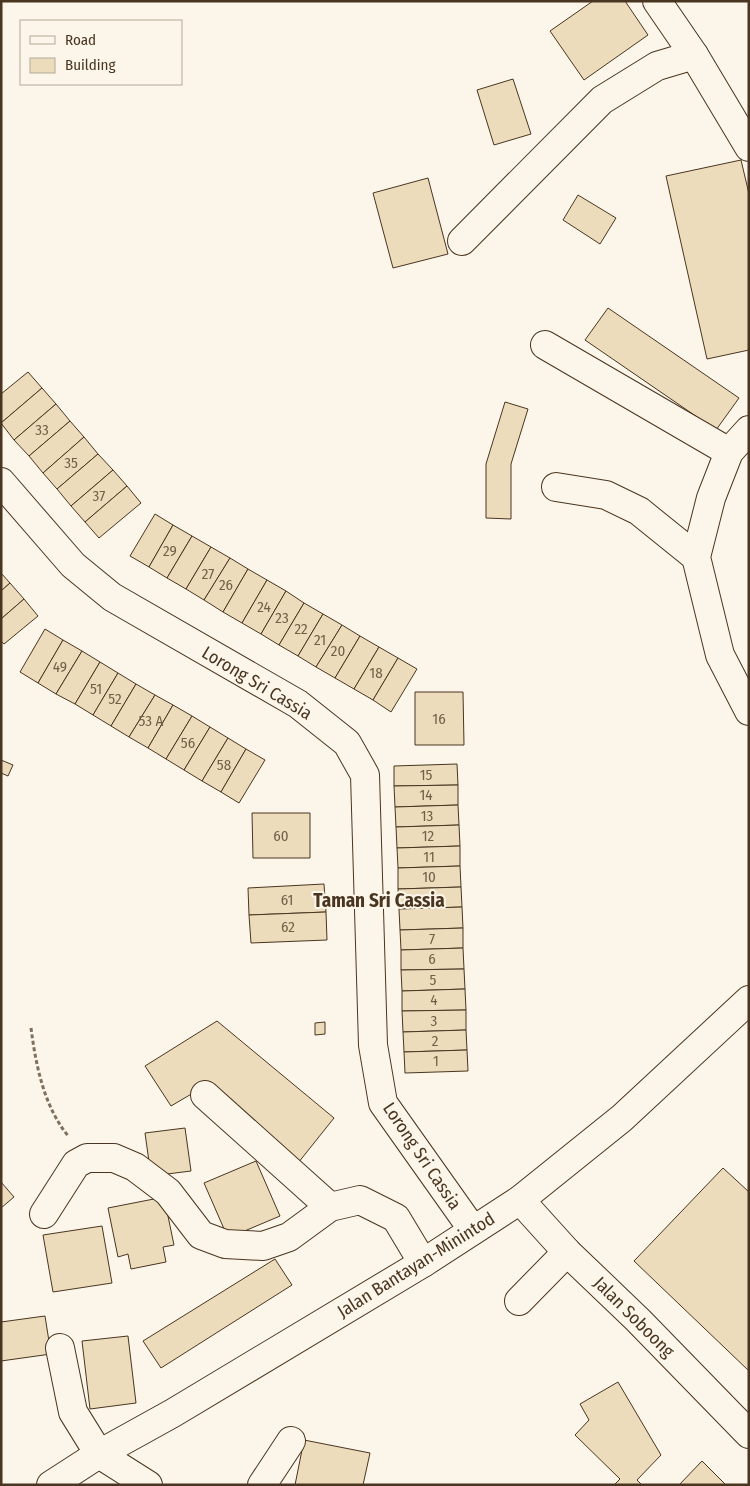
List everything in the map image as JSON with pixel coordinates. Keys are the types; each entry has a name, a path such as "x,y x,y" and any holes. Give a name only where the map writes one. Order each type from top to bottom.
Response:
{"street":[{"path":"657,1 694,56 749,147"},
{"path":"462,241 602,100 657,66 694,56"},
{"path":"545,345 728,452"},
{"path":"749,430 728,452 711,498 696,557 720,655 749,711"},
{"name":"Lorong Sri Cassia","path":"1,482 73,565 112,597 298,704 347,743 365,775 373,1045 383,1102 473,1230"},
{"path":"556,487 606,495 639,510 696,557"},
{"name":"Jalan Bantayan-Minintod","path":"51,1485 99,1454 174,1413 422,1263 520,1200 622,1118 749,1000"},
{"path":"205,1095 330,1207"},
{"path":"44,1214 76,1164 87,1158 114,1158 135,1167 168,1192 201,1235 225,1244 263,1246 289,1237 330,1207 360,1200 396,1218 422,1263"},
{"name":"Jalan Soboong","path":"520,1200 567,1252 638,1320 749,1434"},
{"path":"519,1301 567,1252"},
{"path":"60,1348 73,1412 99,1454 148,1485"},
{"path":"262,1485 291,1441"}],"path":[{"path":"31,1028 35,1060 48,1104 59,1125 87,1158"}],"building":[{"path":"593,1 625,1 648,35 584,80 550,31"},
{"path":"513,79 531,134 494,145 477,90"},
{"path":"741,160 749,194 749,350 707,359 666,176"},
{"path":"428,178 448,254 393,268 373,193"},
{"path":"578,195 616,218 600,244 563,220"},
{"path":"608,308 739,398 716,430 585,340"},
{"path":"28,372 42,388 1,423 1,394"},
{"path":"42,388 56,404 14,440 1,423"},
{"path":"505,402 528,409 511,464 511,519 486,518 486,464"},
{"path":"56,404 70,421 29,456 14,440"},
{"path":"70,421 84,437 43,473 29,456"},
{"path":"84,437 98,454 57,489 43,473"},
{"path":"98,454 113,470 71,506 57,489"},
{"path":"113,470 127,486 85,522 71,506"},
{"path":"127,486 141,503 99,538 85,522"},
{"path":"155,514 173,525 149,567 130,556"},
{"path":"173,525 192,536 167,578 149,567"},
{"path":"192,536 211,547 186,589 167,578"},
{"path":"211,547 230,558 204,600 186,589"},
{"path":"230,558 248,569 223,612 204,600"},
{"path":"248,569 267,580 242,623 223,612"},
{"path":"1,573 10,583 1,591"},
{"path":"267,580 286,591 261,634 242,623"},
{"path":"10,583 24,599 1,619 1,591"},
{"path":"286,591 304,603 279,645 261,634"},
{"path":"24,599 38,616 4,644 1,641 1,619"},
{"path":"304,603 323,614 298,656 279,645"},
{"path":"323,614 342,625 316,667 298,656"},
{"path":"342,625 360,636 335,678 316,667"},
{"path":"45,629 63,640 38,683 20,672"},
{"path":"360,636 379,647 354,689 335,678"},
{"path":"63,640 82,651 56,694 38,683"},
{"path":"379,647 398,658 373,700 354,689"},
{"path":"82,651 100,662 75,704 56,694"},
{"path":"398,658 417,669 391,712 373,700"},
{"path":"100,662 118,673 93,715 75,704"},
{"path":"118,673 136,684 111,726 93,715"},
{"path":"136,684 155,695 129,737 111,726"},
{"path":"415,692 463,692 464,745 415,745"},
{"path":"155,695 173,705 148,748 129,737"},
{"path":"173,705 192,716 166,759 148,748"},
{"path":"192,716 210,727 184,770 166,759"},
{"path":"210,727 228,738 202,781 184,770"},
{"path":"228,738 246,749 221,792 202,781"},
{"path":"246,749 265,760 239,803 221,792"},
{"path":"1,760 13,765 8,776 1,773"},
{"path":"457,764 458,785 394,786 394,766"},
{"path":"458,785 458,805 395,807 394,786"},
{"path":"458,805 459,825 396,827 395,807"},
{"path":"252,813 310,813 310,858 253,858"},
{"path":"459,825 460,846 397,848 396,827"},
{"path":"460,846 460,866 398,868 397,848"},
{"path":"460,866 461,887 398,889 398,868"},
{"path":"324,884 326,912 249,915 248,888"},
{"path":"461,887 462,907 399,909 398,889"},
{"path":"462,907 463,928 400,930 399,909"},
{"path":"326,912 327,940 251,943 249,915"},
{"path":"463,928 463,948 401,950 400,930"},
{"path":"463,948 464,969 401,970 401,950"},
{"path":"464,969 465,989 402,991 401,970"},
{"path":"465,989 466,1010 402,1011 402,991"},
{"path":"466,1010 466,1030 403,1032 402,1011"},
{"path":"217,1021 334,1118 298,1163 205,1086 171,1106 145,1066"},
{"path":"325,1022 325,1034 315,1035 315,1023"},
{"path":"466,1030 467,1050 404,1052 403,1032"},
{"path":"467,1050 468,1071 405,1073 404,1052"},
{"path":"185,1128 191,1171 151,1176 145,1133"},
{"path":"256,1161 280,1216 228,1238 204,1183"},
{"path":"723,1168 749,1192 749,1371 634,1261"},
{"path":"1,1182 14,1197 1,1208"},
{"path":"164,1197 174,1245 163,1247 166,1262 131,1269 128,1254 118,1257 108,1208"},
{"path":"102,1226 112,1283 53,1292 43,1235"},
{"path":"275,1259 292,1285 161,1368 143,1341"},
{"path":"45,1316 51,1354 1,1361 1,1322"},
{"path":"128,1336 136,1403 90,1409 82,1341"},
{"path":"618,1382 661,1455 637,1480 642,1485 614,1485 620,1479 575,1435 589,1420 580,1404"},
{"path":"304,1440 370,1453 363,1485 295,1485"},
{"path":"702,1461 726,1485 679,1485"}],"district":[{"name":"Taman Sri Cassia","path":"379,900"}]}
